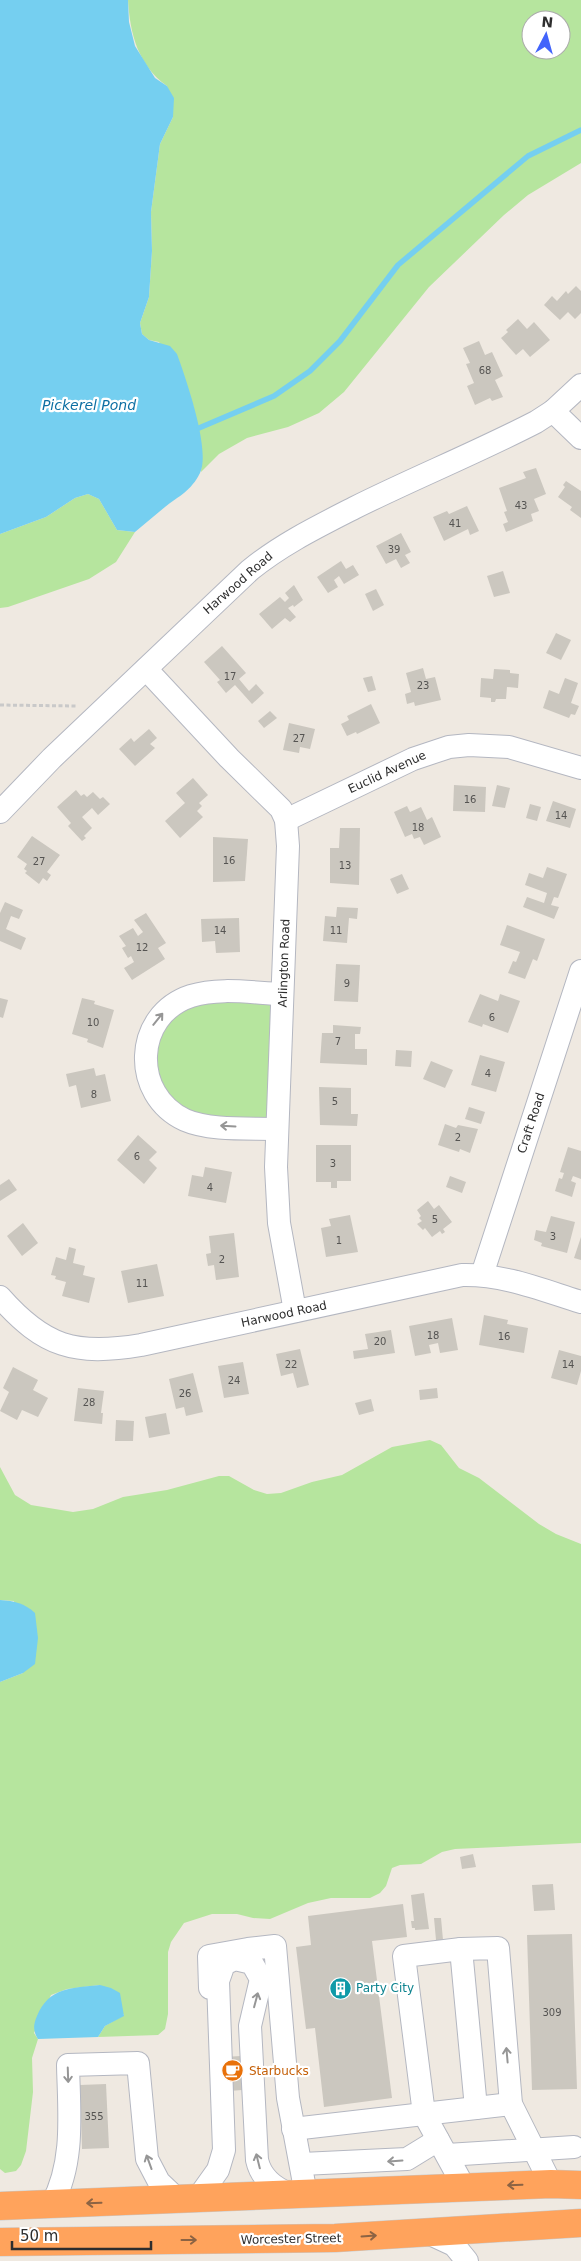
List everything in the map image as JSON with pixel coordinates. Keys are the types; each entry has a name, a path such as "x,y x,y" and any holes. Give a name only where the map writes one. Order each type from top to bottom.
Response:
{"highway":[{"path":"551,2184 551,2224"},
{"path":"0,2206 464,2187 551,2184 581,2185"},
{"name":"Worcester Street","path":"0,2242 294,2239 581,2222"}],"street":[{"name":"Harwood Road","path":"0,812 30,779 250,570 292,540 406,482 519,431 553,411 581,385"},
{"path":"553,411 581,438"},
{"name":"Arlington Road","path":"146,669 229,758 273,800 286,820 288,846 276,1129 279,1224 295,1311"},
{"name":"Euclid Avenue","path":"286,820 413,759 449,747 469,745 509,747 581,768"},
{"name":"Craft Road","path":"482,1275 581,971"},
{"path":"276,1129 201,1124 175,1115 161,1101 150,1081 146,1064 146,1048 149,1034 155,1022 178,1002 191,996 219,991 282,994"},
{"name":"Harwood Road","path":"0,1297 32,1330 52,1341 73,1348 94,1350 141,1345 440,1279 482,1275 512,1280 581,1302"},
{"path":"52,2204 63,2180 70,2134 68,2065 138,2063 147,2159 159,2182 188,2199 218,2170 224,2150 218,1980 224,1964 234,1959 252,1963 261,1979 250,2026 257,2160 266,2179 274,2186 298,2194 302,2164 293,2129 288,2098 275,1946 248,1948 210,1956 211,2098 223,2123"},
{"path":"464,2187 424,2114 404,1956 461,1949 498,1948 511,2104 551,2184"},
{"path":"461,1949 476,2108"},
{"path":"293,2129 511,2104"},
{"path":"302,2164 406,2159 442,2148 534,2150 574,2147"},
{"path":"425,2232 454,2245 467,2261"}],"path":[{"path":"0,705 77,706 104,709"}],"green space":[{"path":"128,0 581,0 581,163 528,195 504,215 429,287 344,392 319,413 288,427 247,438 219,454 201,472 202,452 193,405 159,342 149,340 142,334 140,323 149,297 152,251 151,212 160,144 173,117 167,86 157,78 142,59 131,25"},
{"path":"88,494 99,499 117,530 135,532 116,562 89,579 8,607 0,608 0,534 46,517 75,498"},
{"path":"282,994 276,1129 218,1126 156,1095 155,1022 177,1002"},
{"path":"430,1440 441,1445 459,1468 479,1478 539,1524 556,1534 581,1544 581,1843 455,1849 442,1852 421,1864 400,1865 392,1868 386,1886 380,1893 370,1898 331,1898 308,1903 270,1919 253,1918 237,1914 212,1914 184,1923 171,1942 168,1952 168,2014 165,2029 158,2035 98,2037 105,2026 124,2015 100,1985 67,1989 51,1995 34,2033 38,2039 32,2058 33,2092 26,2151 21,2165 16,2171 5,2173 0,2169 0,1682 23,1673 14,1601 0,1600 0,1467 15,1495 31,1505 73,1512 93,1509 123,1497 167,1490 219,1476 229,1476 254,1490 267,1494 281,1493 312,1482 342,1475 392,1447"}],"water":[{"name":"Pickerel Pond","path":"0,0 128,0 129,22 135,46 155,78 167,86 174,98 173,117 160,144 151,212 152,251 149,297 140,323 142,334 149,340 170,346 177,354 196,414 203,462 200,473 189,489 135,532 117,530 99,499 88,494 75,498 46,517 0,534"},
{"path":"0,1600 19,1603 35,1613 38,1638 35,1664 23,1673 0,1682"},
{"path":"100,1985 120,1993 124,2016 105,2026 98,2037 38,2039 34,2031 35,2022 42,2006 48,1999 71,1988"}],"building":[{"path":"576,286 581,291 581,313 575,319 568,312 560,320 544,305 552,296 557,301 566,291 568,294"},
{"path":"518,319 527,329 534,322 550,340 530,357 523,349 516,355 501,338 508,332 506,330"},
{"path":"479,341 485,355 492,352 503,376 495,380 503,397 492,401 490,398 475,405 467,386 474,383 466,364 470,363 463,348"},
{"path":"536,468 546,494 534,499 539,511 531,514 533,521 506,532 503,524 508,522 504,512 507,511 499,488 526,478 523,472"},
{"path":"566,481 581,491 581,518 570,510 572,507 558,497 565,487 563,485"},
{"path":"467,506 479,531 470,535 468,529 444,541 433,517 447,511 449,514"},
{"path":"401,533 411,552 405,555 410,563 401,568 396,559 386,564 376,546"},
{"path":"341,561 346,569 353,565 359,575 344,584 339,576 334,580 338,587 328,593 317,577"},
{"path":"503,571 510,593 494,597 487,576"},
{"path":"294,585 303,600 294,607 293,605 288,608 296,617 290,622 285,618 272,629 259,614 280,597 285,602 289,598 285,593"},
{"path":"376,589 384,605 373,611 365,594"},
{"path":"556,633 571,640 561,660 546,653"},
{"path":"222,646 246,673 239,679 249,691 256,684 264,693 252,704 235,685 226,693 217,682 220,680 204,662"},
{"path":"423,668 426,679 435,677 441,700 415,706 414,702 407,704 405,694 411,692 406,673"},
{"path":"494,669 510,670 510,673 519,674 518,688 507,687 506,699 496,699 495,702 491,702 491,698 480,697 481,678 493,679"},
{"path":"372,676 376,690 368,692 363,678"},
{"path":"565,678 578,683 571,703 579,706 575,715 571,714 569,718 543,708 549,690 559,694"},
{"path":"371,704 380,723 357,734 356,732 347,736 341,724 349,720 347,716"},
{"path":"270,711 277,718 264,728 258,721"},
{"path":"289,723 315,729 310,749 300,747 299,753 283,750"},
{"path":"149,729 157,738 150,744 155,748 135,766 119,749 131,738 134,742"},
{"path":"193,778 208,795 199,803 202,806 197,811 203,817 180,838 165,821 185,803 176,793"},
{"path":"454,785 486,787 485,812 453,811"},
{"path":"497,785 510,788 505,808 492,806"},
{"path":"76,790 81,796 84,794 87,797 93,792 100,799 103,797 110,804 98,815 92,808 82,817 92,828 82,841 68,826 71,823 57,807"},
{"path":"553,801 576,809 570,828 546,821"},
{"path":"530,804 541,807 537,821 526,818"},
{"path":"407,806 410,812 421,807 427,820 432,817 441,837 424,845 420,837 414,839 412,834 405,837 394,812"},
{"path":"340,828 360,828 359,885 330,883 330,848 339,848"},
{"path":"32,836 60,855 47,872 51,875 47,881 43,878 39,884 25,873 27,871 24,869 27,864 17,857"},
{"path":"213,837 248,839 245,881 213,882"},
{"path":"547,867 567,874 558,898 554,897 551,905 559,907 554,919 523,907 527,897 544,903 547,893 525,885 529,873 543,878"},
{"path":"402,874 409,889 397,894 390,879"},
{"path":"5,902 23,910 19,919 11,916 6,929 26,938 21,950 0,941 0,913"},
{"path":"337,907 358,908 357,919 349,918 347,943 323,941 325,916 336,917"},
{"path":"146,913 166,943 158,948 165,959 132,980 124,968 134,962 131,956 128,958 122,948 126,946 119,936 133,928 138,936 143,932 134,920"},
{"path":"239,918 240,952 216,953 215,941 202,942 201,919"},
{"path":"507,925 545,939 537,961 533,959 525,979 508,973 513,961 516,962 520,952 500,945"},
{"path":"336,964 360,965 358,1002 334,1001"},
{"path":"480,994 498,1001 500,994 520,1001 508,1033 483,1024 482,1027 468,1022"},
{"path":"0,998 8,1000 3,1018 0,1017"},
{"path":"82,998 95,1001 94,1004 114,1010 103,1048 87,1042 88,1039 72,1034"},
{"path":"333,1025 361,1027 360,1034 355,1034 355,1049 367,1049 367,1065 320,1063 322,1033 333,1033"},
{"path":"396,1050 412,1051 411,1067 395,1066"},
{"path":"480,1055 505,1062 496,1092 471,1085"},
{"path":"431,1061 453,1070 445,1088 423,1079"},
{"path":"94,1068 96,1076 105,1074 111,1101 81,1108 76,1085 69,1087 66,1074"},
{"path":"319,1087 351,1088 351,1114 358,1114 357,1126 320,1125"},
{"path":"469,1107 485,1112 481,1124 465,1119"},
{"path":"445,1124 456,1128 458,1125 478,1129 470,1153 460,1149 459,1152 438,1145"},
{"path":"138,1135 157,1152 149,1160 157,1168 144,1184 117,1160"},
{"path":"316,1145 351,1145 351,1181 337,1181 337,1188 331,1188 331,1182 316,1182"},
{"path":"568,1147 581,1151 581,1179 573,1176 571,1181 576,1183 572,1197 555,1191 559,1178 562,1179 564,1173 560,1172"},
{"path":"205,1167 232,1172 226,1203 188,1196 192,1175 203,1177"},
{"path":"450,1176 466,1182 462,1193 446,1187"},
{"path":"9,1179 17,1190 0,1201 0,1185"},
{"path":"428,1201 434,1209 439,1205 452,1222 443,1229 445,1232 442,1234 440,1231 432,1237 425,1228 423,1230 417,1224 422,1221 417,1210"},
{"path":"350,1215 358,1252 326,1257 321,1228 331,1226 329,1219"},
{"path":"551,1216 575,1222 567,1253 541,1246 542,1243 534,1240 536,1230 546,1232"},
{"path":"23,1223 38,1243 22,1256 7,1236"},
{"path":"234,1233 239,1277 216,1280 214,1265 208,1266 206,1254 211,1253 209,1236"},
{"path":"581,1237 581,1260 574,1258"},
{"path":"69,1247 76,1249 73,1263 85,1266 83,1275 95,1278 89,1303 62,1296 66,1282 55,1279 56,1276 51,1275 56,1257 66,1260"},
{"path":"157,1264 164,1296 128,1303 121,1271"},
{"path":"484,1315 508,1320 507,1324 528,1328 524,1353 479,1345"},
{"path":"452,1318 458,1350 440,1353 438,1343 429,1345 431,1353 415,1356 409,1326"},
{"path":"391,1330 395,1353 354,1359 353,1351 368,1349 365,1334"},
{"path":"300,1349 309,1385 297,1388 293,1373 281,1376 276,1354"},
{"path":"559,1350 581,1356 581,1371 577,1385 551,1378"},
{"path":"243,1362 249,1394 224,1398 218,1366"},
{"path":"13,1367 38,1380 33,1390 48,1398 38,1417 22,1410 17,1420 0,1411 9,1392 3,1388"},
{"path":"193,1373 203,1412 186,1416 184,1407 176,1409 169,1379"},
{"path":"78,1388 104,1391 101,1413 103,1413 102,1424 74,1421"},
{"path":"437,1388 438,1398 420,1400 419,1390"},
{"path":"371,1399 374,1411 359,1415 355,1403"},
{"path":"166,1413 170,1434 149,1438 145,1417"},
{"path":"116,1420 134,1421 133,1441 115,1441"},
{"path":"473,1854 476,1867 462,1869 460,1857"},
{"path":"553,1884 555,1910 534,1911 532,1885"},
{"path":"424,1893 429,1929 415,1930 415,1928 412,1928 411,1921 414,1921 411,1895"},
{"name":"Party City","path":"403,1904 407,1937 372,1941 392,2098 324,2107 315,2028 306,2029 296,1947 311,1945 308,1916"},
{"path":"434,1918 441,1918 443,1940 436,1940"},
{"path":"572,1934 577,2089 532,2090 527,1935"},
{"name":"Starbucks","path":"241,2056 242,2090 229,2091 224,2057"},
{"path":"106,2084 109,2148 82,2149 80,2085"}],"waterway":[{"path":"199,428 274,396 310,371 340,341 398,265 528,156 581,130"}],"place":[{"name":"Party City","path":"340,1988"},
{"name":"Starbucks","path":"233,2071"}]}
